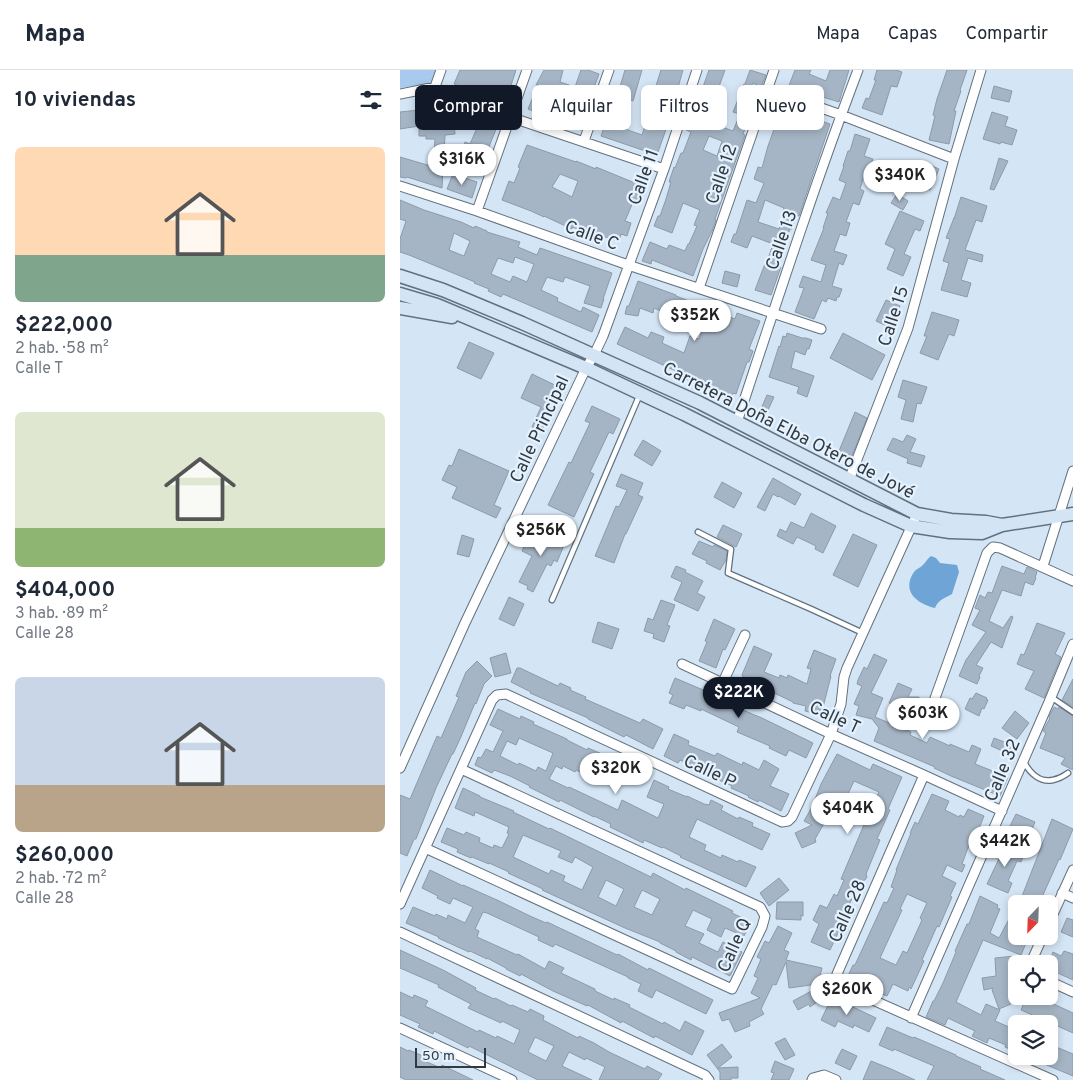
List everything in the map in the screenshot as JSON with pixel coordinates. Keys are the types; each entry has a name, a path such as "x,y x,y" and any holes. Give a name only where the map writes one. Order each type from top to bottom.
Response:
{"street":[{"path":"400,94 435,87 442,70"},
{"path":"522,85 527,70"},
{"path":"584,142 609,70"},
{"name":"Calle 11","path":"628,265 664,169 697,70"},
{"name":"Calle 12","path":"769,85 774,70"},
{"name":"Calle 13","path":"737,422 858,70"},
{"name":"Calle 15","path":"849,480 908,328 954,159 981,70"},
{"path":"824,109 954,159"},
{"path":"522,121 664,169"},
{"path":"476,211 505,130"},
{"name":"Calle 12","path":"699,288 754,130"},
{"name":"Calle C","path":"400,186 821,330"},
{"name":"Calle Principal","path":"400,768 465,623 603,336 628,265"},
{"name":"Carretera Doña Elba Otero de Jové","path":"400,276 443,290 522,323 700,403 917,514 951,520 1002,525"},
{"name":"Carretera Doña Elba Otero de Jové","path":"400,294 437,305 586,368 720,431 864,506 911,526 950,532 982,533 1002,525 1073,514"},
{"path":"400,308 450,317 468,318"},
{"path":"1043,566 1073,471"},
{"name":"Calle P","path":"400,904 492,700 497,695 506,694 782,822 788,821 792,817 831,734 841,704 844,677 917,514"},
{"path":"934,701 987,553 993,547 1000,548 1043,566 1073,581"},
{"path":"723,682 745,635"},
{"name":"Calle 32","path":"912,1018 1072,646"},
{"name":"Calle T","path":"682,664 1002,811"},
{"name":"Calle Q","path":"425,848 732,989 762,927 765,916 760,907 461,768"},
{"name":"Calle 28","path":"924,775 836,974 848,990 1053,1080"},
{"path":"1058,902 1073,870"},
{"path":"1062,893 1073,898"},
{"path":"400,932 705,1074 709,1080"},
{"path":"1058,985 1073,992"},
{"path":"400,1028 512,1080"},
{"path":"812,1080 824,1075 836,1080"}],"lane":[{"path":"552,600 640,393"},
{"path":"698,532 731,549 728,573 863,633"},
{"path":"1051,697 1073,712"},
{"path":"1024,761 1028,769 1036,777 1045,780 1055,780 1068,773"}],"shaded area":[{"path":"400,70 436,70 431,83 400,88"},
{"path":"931,556 940,563 957,565 959,572 952,594 940,601 935,608 917,600 910,591 909,585 914,572"}],"building":[{"path":"460,70 516,70 511,85 454,84"},
{"path":"544,70 563,70 560,82 569,85 538,85 536,85"},
{"path":"581,70 588,70 599,74 595,85 576,85"},
{"path":"625,70 642,70 633,101 631,100 631,85 620,85"},
{"path":"661,70 683,70 679,85 656,85"},
{"path":"709,70 725,70 720,85 704,85"},
{"path":"750,70 766,75 762,85 753,83 752,85 743,85"},
{"path":"795,70 811,70 809,74 826,81 830,70 849,70 839,102 824,97 824,85 789,85"},
{"path":"877,70 896,70 902,72 897,87 891,86 882,115 862,108 866,98 869,99 876,80 874,80"},
{"path":"947,70 967,70 954,111 956,111 949,144 929,140 937,99"},
{"path":"994,86 1012,91 1009,102 991,98"},
{"path":"532,99 532,111 528,109"},
{"path":"737,102 737,113 733,112"},
{"path":"415,110 415,127 400,129 400,112"},
{"path":"992,112 1008,117 1005,126 1017,130 1012,145 983,139"},
{"path":"737,121 737,130 745,130 743,134 745,135 712,231 693,276 652,260 651,264 642,261 650,242 667,249 669,245 685,251 697,226 694,225 700,210 683,203 672,233 654,226 666,199 674,167 681,153 683,153 691,132 686,130 727,129 733,131","holes":["709,136 722,141 717,156 703,150"]},
{"path":"824,122 830,124 799,216 796,215 783,248 779,266 781,267 771,295 755,290 773,244 752,236 747,248 731,242 734,234 736,234 747,200 756,203 764,183 754,179 758,167 762,168 774,130 824,130","holes":["765,200 784,208 783,211 785,211 779,229 758,222"]},
{"path":"419,130 455,130 455,134 445,135 444,153 434,152 435,139 426,139 426,136 419,136"},
{"path":"476,130 496,130 481,167 458,159 465,142 470,144"},
{"path":"603,130 628,130 642,135 644,130 666,130 657,155 601,136"},
{"path":"855,134 870,139 864,156 873,159 867,174 865,173 860,189 864,191 859,205 853,203 846,222 850,223 846,236 840,234 834,251 847,255 843,265 839,263 832,286 842,289 836,301 828,298 826,302 822,300 814,319 795,312 804,288 799,287 803,276 821,282 826,265 811,260 824,228 828,213 826,213 833,197 840,200 846,183 839,180"},
{"path":"527,145 596,169 596,167 635,183 637,179 647,183 639,204 633,202 625,221 631,223 627,236 621,234 619,241 572,227 572,229 502,200 509,181 514,183 520,168 518,167","holes":["560,174 578,181 572,197 552,187"]},
{"path":"400,157 443,168 442,188 407,177 400,177"},
{"path":"999,158 1008,161 994,190 990,189"},
{"path":"923,162 939,169 930,190 911,183 916,171 919,172"},
{"path":"453,174 477,182 472,198 447,189"},
{"path":"897,194 908,201 903,210 891,203"},
{"path":"961,197 987,206 982,222 976,220 965,250 983,255 982,262 968,258 961,280 971,283 967,297 941,290 949,263 943,261 950,239 946,238"},
{"path":"400,200 474,228 475,226 487,232 520,242 518,247 537,255 540,248 612,273 601,308 584,303 590,286 565,277 563,282 547,277 541,290 558,298 557,301 581,312 583,307 599,315 592,332 503,294 501,297 475,282 400,252 400,239 406,221 400,219","holes":["454,233 470,241 464,256 449,250","515,257 534,264 527,282 513,276 510,282 491,274 498,258 513,263"]},
{"path":"900,211 924,221 920,231 915,229 904,254 911,257 903,276 887,269 895,249 885,244"},
{"path":"725,271 740,275 737,287 722,283"},
{"path":"638,281 735,319 737,313 760,321 749,349 753,351 749,362 747,362 736,394 733,393 730,399 686,379 685,381 674,375 676,371 617,344 625,327 648,338 651,332 664,337 662,343 684,353 690,336 699,339 705,323 669,312 668,314 654,308 653,313 640,308 638,316 625,314"},
{"path":"886,300 900,306 895,316 899,318 893,329 876,321"},
{"path":"932,312 959,320 954,336 949,334 938,360 920,353 927,336 924,336"},
{"path":"787,333 812,340 805,355 795,351 791,368 814,376 807,397 797,393 799,387 769,377 783,336 786,337"},
{"path":"843,333 885,355 872,380 830,358"},
{"path":"469,342 494,353 481,379 457,368"},
{"path":"532,374 563,389 552,412 550,411 542,431 532,427 541,407 521,398"},
{"path":"903,380 927,387 921,404 917,403 913,422 901,419 906,400 898,397"},
{"path":"767,395 774,397 763,421 757,418"},
{"path":"592,406 620,419 613,434 609,432 590,472 594,474 574,517 548,505 590,423 585,421"},
{"path":"855,412 867,418 852,456 839,451"},
{"path":"907,435 916,439 910,452 925,456 921,467 907,463 908,459 887,450 893,438 903,442"},
{"path":"643,440 661,451 652,466 634,455"},
{"path":"459,449 509,471 494,505 501,508 496,518 452,498 457,487 442,480 449,465 452,466"},
{"path":"621,474 643,483 638,495 643,497 625,534 614,563 595,556 616,506 619,507 627,490 616,486"},
{"path":"773,478 801,494 795,505 773,494 765,511 757,507"},
{"path":"722,482 742,493 734,508 714,497"},
{"path":"811,513 836,526 823,553 815,549 816,546 797,537 793,544 777,536 780,529 786,532 791,522 804,528"},
{"path":"723,525 742,534 736,547 717,537"},
{"path":"544,527 565,537 562,544 564,545 557,562 554,560 551,566 547,564 533,592 527,589 528,586 519,582 532,556 522,551 526,542 534,545 536,540 538,541"},
{"path":"853,534 877,545 858,587 833,575"},
{"path":"462,535 474,539 469,557 457,554"},
{"path":"699,541 727,551 726,560 720,570 692,554"},
{"path":"676,566 703,581 697,593 705,597 698,611 674,600 682,582 671,577"},
{"path":"1002,566 1024,574 1027,567 1037,572 1036,578 1033,585 1025,582 1021,596 1002,590 989,621 1003,628 1011,616 1013,617 1002,648 991,642 976,665 983,668 977,684 959,676 966,660 986,632 972,625 980,610 975,608 980,595 985,598 988,592 992,593"},
{"path":"509,597 524,604 514,626 499,619"},
{"path":"661,600 675,605 667,625 670,626 664,642 653,638 654,634 644,631 648,618 653,620"},
{"path":"714,619 735,629 725,650 723,649 716,668 699,661"},
{"path":"598,622 619,629 612,649 592,642"},
{"path":"1037,623 1065,633 1055,654 1061,657 1044,698 1025,689 1034,671 1017,664 1021,654 1024,655"},
{"path":"754,646 772,654 764,672 779,678 780,675 787,678 788,675 807,684 811,669 807,668 814,650 836,659 821,715 805,711 806,706 793,703 770,691 768,697 743,684 742,675"},
{"path":"506,653 511,673 495,677 490,658"},
{"path":"874,654 887,660 871,693 883,698 875,717 911,732 910,735 927,743 930,737 969,752 972,745 981,749 975,764 1008,777 1000,796 874,741 879,728 872,719 856,715 859,706 854,704 862,686 857,684 858,680 864,667 867,669"},
{"path":"477,661 492,676 484,684 475,703 407,856 400,853 400,795 410,799 437,736 441,738 459,697 456,696 466,672"},
{"path":"517,668 558,686 560,683 586,697 585,699 640,723 643,719 663,729 653,749 626,735 624,737 588,718 530,693 511,682"},
{"path":"675,678 715,695 716,692 731,699 728,704 813,743 806,758 789,750 786,756 769,748 770,746 737,732 739,727 701,709 701,711 686,705 684,709 669,703 673,695 669,693"},
{"path":"1073,679 1073,707 1062,700"},
{"path":"898,683 912,689 908,697 919,697 919,707 900,708 889,703"},
{"path":"976,693 988,700 979,716 965,709 970,698 972,699"},
{"path":"1054,707 1058,709 1059,707 1073,716 1073,770 1061,764 1065,758 1040,748 1046,733 1043,731"},
{"path":"498,709 520,719 521,716 534,722 533,724 587,750 588,748 609,757 613,759 613,762 630,770 615,785 592,775 591,777 576,770 575,772 563,766 562,769 556,766 549,779 618,810 622,800 658,818 664,804 647,797 654,780 669,787 668,789 704,804 709,805 711,800 723,806 721,810 738,819 739,817 753,823 752,826 770,834 762,850 697,819 689,837 706,845 704,850 721,858 722,855 756,867 746,887 680,857 663,847 644,840 643,843 610,827 611,824 560,800 559,802 510,776 494,770 492,773 475,765 478,757 481,758 486,749 493,752 503,731 490,725","holes":["519,738 553,753 546,771 538,767 536,771 500,756 507,741 516,745"]},
{"path":"1015,711 1029,723 1017,739 1002,728"},
{"path":"674,734 689,741 688,745 715,756 717,753 742,765 743,762 759,770 764,760 779,769 770,786 789,794 781,811 759,800 758,802 748,797 731,788 732,786 699,771 700,769 680,760 678,763 664,756"},
{"path":"994,738 1012,745 1008,752 991,746"},
{"path":"837,754 870,770 873,764 902,777 877,839 880,840 866,874 867,877 865,880 860,881 844,916 847,918 830,950 811,942 819,924 813,920 820,905 827,908 834,894 837,896 844,880 841,879 879,792 854,781 847,796 840,793 815,839 816,842 802,848 795,833 812,825 804,821"},
{"path":"463,788 651,877 653,873 685,890 686,888 733,911 732,913 751,922 744,936 725,928 721,937 707,930 712,919 693,910 685,926 704,934 699,943 718,952 723,942 742,952 730,976 692,957 691,960 660,942 542,890 509,872 457,852 458,849 441,842 447,828 464,835 466,832 480,838 479,842 493,848 494,845 502,848 509,834 507,833 509,827 475,812 474,816 455,808","holes":["523,835 561,851 558,857 572,863 575,857 593,867 582,890 563,881 565,876 551,870 549,874 513,857","606,880 624,889 616,906 598,897","642,890 660,899 652,915 634,907"]},
{"path":"932,794 949,801 945,810 959,817 960,815 964,817 968,809 984,816 972,846 969,845 962,864 965,865 962,872 947,865 942,876 956,883 950,896 952,897 939,927 937,926 911,989 909,987 908,991 893,984 887,996 871,990 871,992 851,983 847,978 853,965 855,965 884,902 887,903 894,888 891,887 896,870 915,822 918,824","holes":["907,894 927,903 920,918 922,920 907,953 903,951 896,965 880,958 902,910 900,909"]},
{"path":"1016,814 1035,822 1030,835 1010,826"},
{"path":"1052,819 1073,829 1043,895 1022,895"},
{"path":"1006,844 1025,852 1021,862 1017,861 1008,881 1012,883 1008,893 987,884"},
{"path":"430,870 618,954 648,970 649,968 713,1000 706,1014 656,990 652,998 638,991 641,984 628,977 555,944 553,947 538,940 539,937 487,913 483,912 475,929 479,931 477,937 518,954 545,969 549,961 564,968 561,973 614,1000 614,998 630,1005 629,1007 663,1024 664,1022 680,1031 685,1021 704,1031 692,1055 622,1021 621,1023 588,1005 553,991 521,974 520,976 487,958 469,952 406,923 413,907 447,919 448,915 465,923 473,907 453,898 450,904 422,888"},
{"path":"779,878 789,890 769,906 760,893"},
{"path":"980,896 998,905 997,908 1000,909 990,933 999,938 1008,921 1008,945 1025,945 1021,955 983,940 956,1002 981,1015 986,1004 1000,1010 995,1021 1008,1027 1008,1048 1005,1047 1006,1045 989,1038 987,1043 972,1036 975,1031 948,1018 945,1025 926,1017 943,983 967,924 969,924"},
{"path":"777,902 803,902 803,916 801,915 801,920 776,919"},
{"path":"1067,918 1073,920 1073,937 1061,932"},
{"path":"778,926 792,933 784,950 789,952 786,960 822,968 818,984 789,988 786,962 776,985 773,984 761,1009 764,1014 749,1022 750,1026 735,1032 729,1019 722,1021 719,1013 760,998 751,993 758,978 754,976 761,959 757,957 765,941 769,943"},
{"path":"400,950 443,970 476,988 475,990 494,999 528,1012 530,1009 544,1016 543,1020 578,1038 579,1036 645,1069 647,1066 662,1074 658,1080 599,1080 605,1067 569,1052 562,1066 592,1080 538,1080 469,1046 468,1048 434,1031 433,1034 418,1027 420,1024 400,1015 400,992 413,998 414,995 428,1001 425,1006 478,1032 479,1030 496,1038 497,1036 514,1044 520,1030 468,1008 471,1004 438,987 439,985 400,968","holes":["535,1037 554,1046 546,1061 528,1052"]},
{"path":"1064,951 1073,954 1073,980 1058,973 1058,955 1052,955 1053,952 1061,956"},
{"path":"1008,957 1009,1005 999,1009 992,990 993,988 984,990 982,978 996,976 995,958"},
{"path":"828,982 831,992 810,1007 809,1004 798,1010 793,1001"},
{"path":"832,997 876,1018 869,1032 854,1025 853,1028 838,1021 835,1027 821,1020"},
{"path":"1023,1005 1056,1005 1073,1013 1073,1033 1058,1026 1058,1015 1032,1015 1021,1010"},
{"path":"887,1027 956,1055 981,1067 980,1069 1005,1080 927,1080 934,1066 894,1049 893,1051 879,1045"},
{"path":"785,1038 795,1055 785,1060 775,1043"},
{"path":"722,1044 732,1057 718,1068 738,1067 738,1078 720,1080 720,1072 707,1055"},
{"path":"400,1047 423,1056 422,1060 441,1068 442,1065 473,1080 406,1080 400,1077"},
{"path":"1058,1048 1073,1054 1073,1076 1047,1065 1058,1065"},
{"path":"842,1049 857,1056 850,1070 835,1063"},
{"path":"775,1061 794,1069 789,1080 771,1080 774,1073 771,1072"},
{"path":"871,1061 891,1069 915,1080 863,1080"}]}
